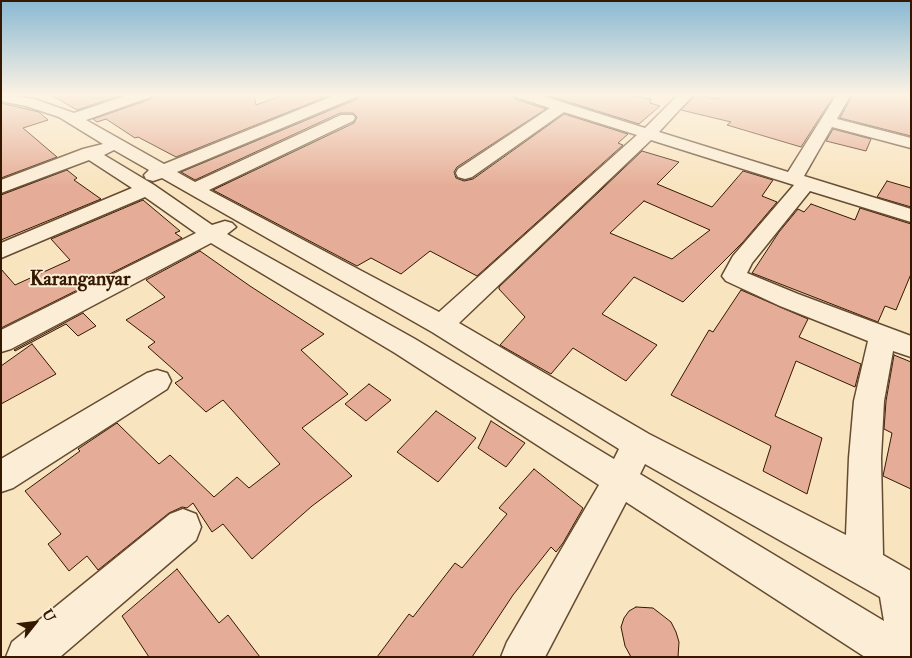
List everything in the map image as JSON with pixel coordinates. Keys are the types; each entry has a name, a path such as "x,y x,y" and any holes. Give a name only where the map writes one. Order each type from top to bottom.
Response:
{"street":[{"path":"79,125 103,149 148,181 227,225 441,325 629,462 865,646 906,623 864,564 629,462 405,346 227,225 194,189"},
{"path":"1,251 148,181 279,125"},
{"path":"148,181 194,189 346,125"},
{"path":"465,174 535,125"},
{"path":"619,125 911,216"},
{"path":"441,325 657,125"},
{"path":"826,125 800,181 741,262 734,276 789,300 901,337 869,401 865,458 864,564"},
{"path":"842,125 911,143"},
{"path":"1,187 103,149"},
{"path":"1,342 227,225"},
{"path":"1,477 157,381"},
{"path":"522,657 629,462"},
{"path":"27,657 182,528"}],"building":[{"path":"1,125 33,125 23,128 57,157 1,178"},
{"path":"115,125 256,125 176,157 138,137 135,138"},
{"path":"295,125 315,125 195,180 181,172"},
{"path":"350,125 522,125 457,167 454,172 456,178 464,181 473,179 549,125 598,125 628,134 618,143 623,145 477,276 430,251 401,274 371,258 357,266 213,190"},
{"path":"727,125 815,125 801,147"},
{"path":"866,125 911,125 911,136"},
{"path":"833,129 871,139 866,151 826,141"},
{"path":"642,151 679,162 657,184 712,207 743,171 773,180 762,196 777,202 743,242 683,302 634,277 602,314 657,345 626,381 573,348 551,374 500,345 525,317 499,287","holes":["644,201 710,230 672,259 610,233"]},
{"path":"67,170 77,178 74,180 101,199 1,240 1,195"},
{"path":"887,181 911,188 911,207 877,197"},
{"path":"143,200 180,231 175,233 182,238 1,328 1,269 15,285 70,260 51,239"},
{"path":"811,204 855,220 860,208 911,224 911,274 896,310 885,306 878,322 752,273 779,232 798,209 804,212"},
{"path":"200,251 324,334 301,350 348,394 302,428 352,476 312,506 252,559 223,524 212,532 193,503 187,508 182,507 169,513 98,570 87,556 69,571 48,544 61,534 25,491 80,451 78,449 117,423 159,464 170,455 214,497 237,477 249,488 280,464 223,400 206,412 175,383 183,378 148,347 155,342 126,320 165,297 146,280"},
{"path":"741,290 808,319 799,337 861,364 855,387 796,361 775,416 822,438 807,494 763,471 771,446 671,395 709,330 713,332"},
{"path":"83,313 96,326 78,336 66,324 14,350"},
{"path":"32,344 56,374 1,404 1,366"},
{"path":"894,355 911,362 911,489 883,476 892,433 884,429 886,401"},
{"path":"369,384 391,400 366,421 345,404"},
{"path":"436,411 476,438 438,482 397,452"},
{"path":"491,421 525,443 506,467 478,448"},
{"path":"534,469 583,508 563,543 556,552 551,547 513,595 472,657 377,657 409,614 413,617 455,563 462,568 507,514 499,508"},
{"path":"177,569 219,623 228,615 260,657 149,657 122,616"},
{"path":"636,607 653,608 671,622 679,642 678,657 631,657 625,646 621,627 629,611"}],"district":[{"name":"Karanganyar","path":"80,281"}]}
